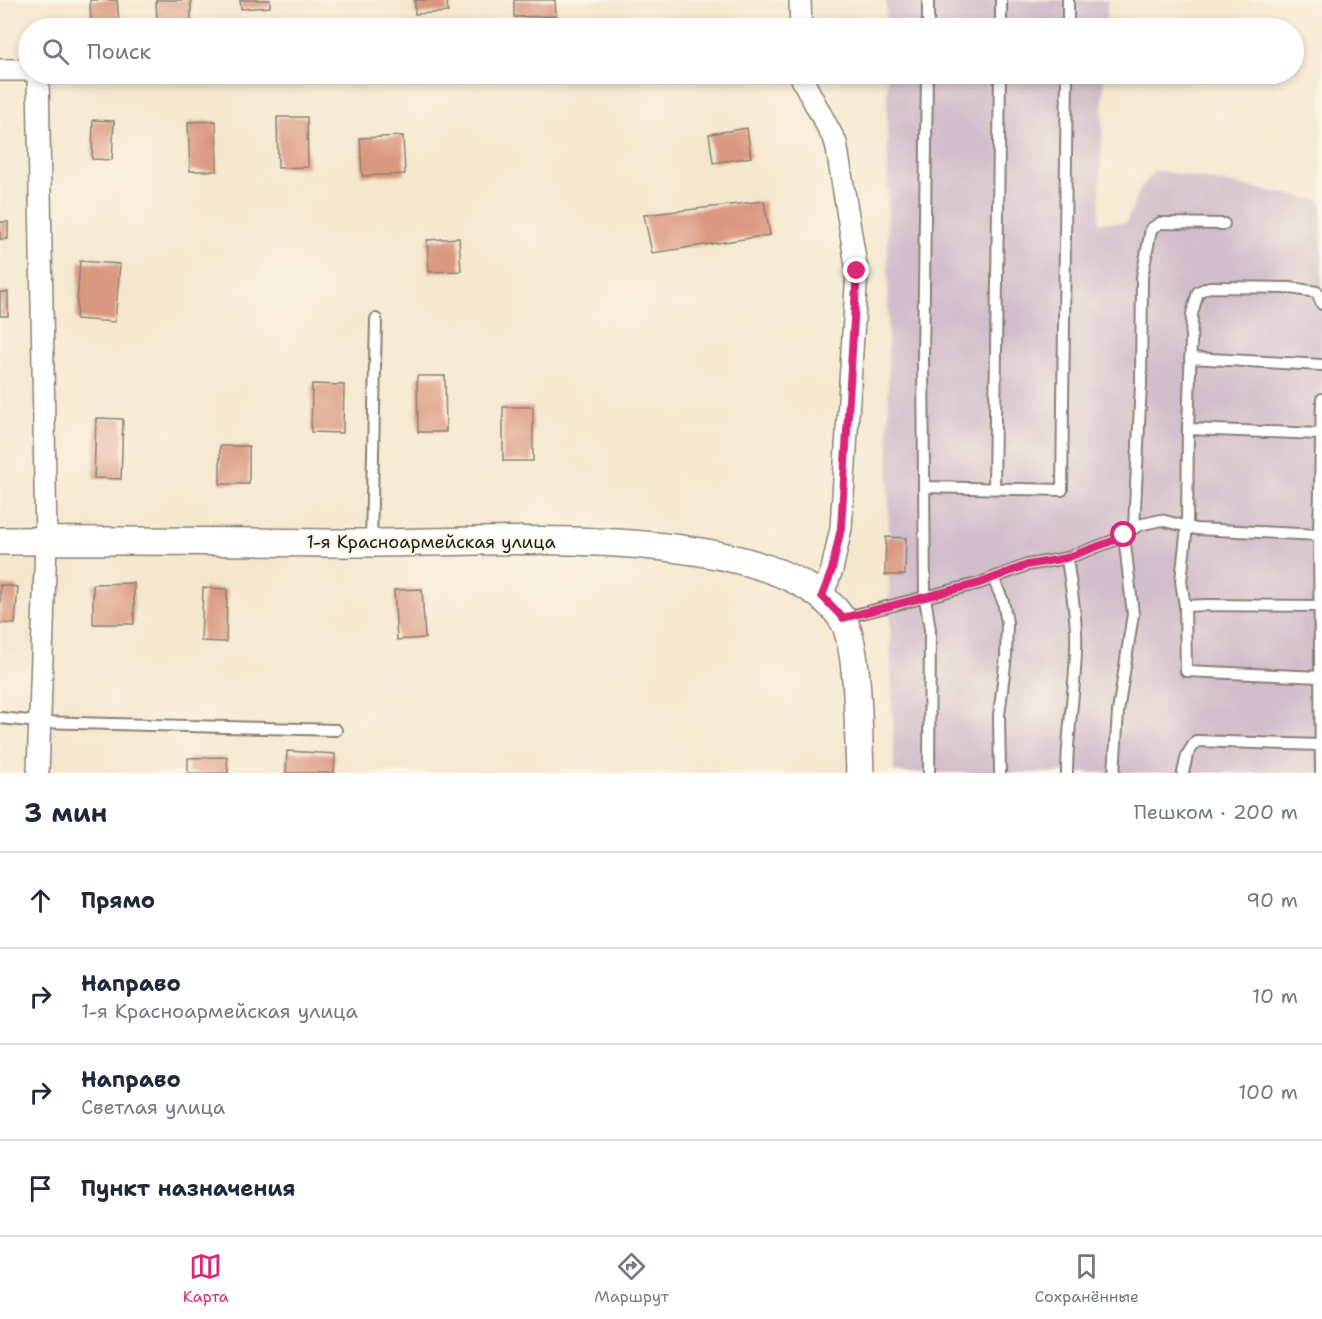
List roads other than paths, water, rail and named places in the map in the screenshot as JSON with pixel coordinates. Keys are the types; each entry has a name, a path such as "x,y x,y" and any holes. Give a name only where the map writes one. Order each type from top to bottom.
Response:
{"street":[{"path":"800,0 801,18"},
{"path":"0,70 18,70"},
{"path":"38,84 46,540 38,773"},
{"path":"805,84 836,143 857,271 841,528 832,570 822,596"},
{"name":"1-я Красноармейская улица","path":"0,541 370,543 530,540 659,545 764,567 802,582 822,596 843,618"},
{"path":"843,618 853,651 860,773"}],"lane":[{"path":"928,0 928,18"},
{"path":"1001,0 1001,18"},
{"path":"1068,0 1068,18"},
{"path":"927,84 923,359 925,597 930,630 929,773"},
{"path":"994,489 1000,84"},
{"path":"924,487 1062,490 1067,84"},
{"path":"1134,528 1141,384 1143,277 1152,229 1160,223 1224,224"},
{"path":"1320,677 1186,671 1185,606 1181,580 1187,526 1192,314 1197,292 1209,287 1290,288 1317,292 1322,304"},
{"path":"370,543 376,319"},
{"path":"1190,358 1322,365"},
{"path":"1321,773 1319,535 1322,399"},
{"path":"1188,429 1321,434"},
{"path":"843,618 993,578 1027,565 1066,558 1115,540 1134,528 1161,520 1187,526 1319,535"},
{"path":"1114,773 1118,712 1133,614 1124,535"},
{"path":"1066,558 1076,630 1075,676 1067,741 1067,773"},
{"path":"993,578 1004,601 1007,623 1006,656 999,716 1000,773"},
{"path":"1185,606 1319,606"},
{"path":"0,718 39,722 336,730"},
{"path":"1183,773 1187,755 1196,741 1321,745"}]}
